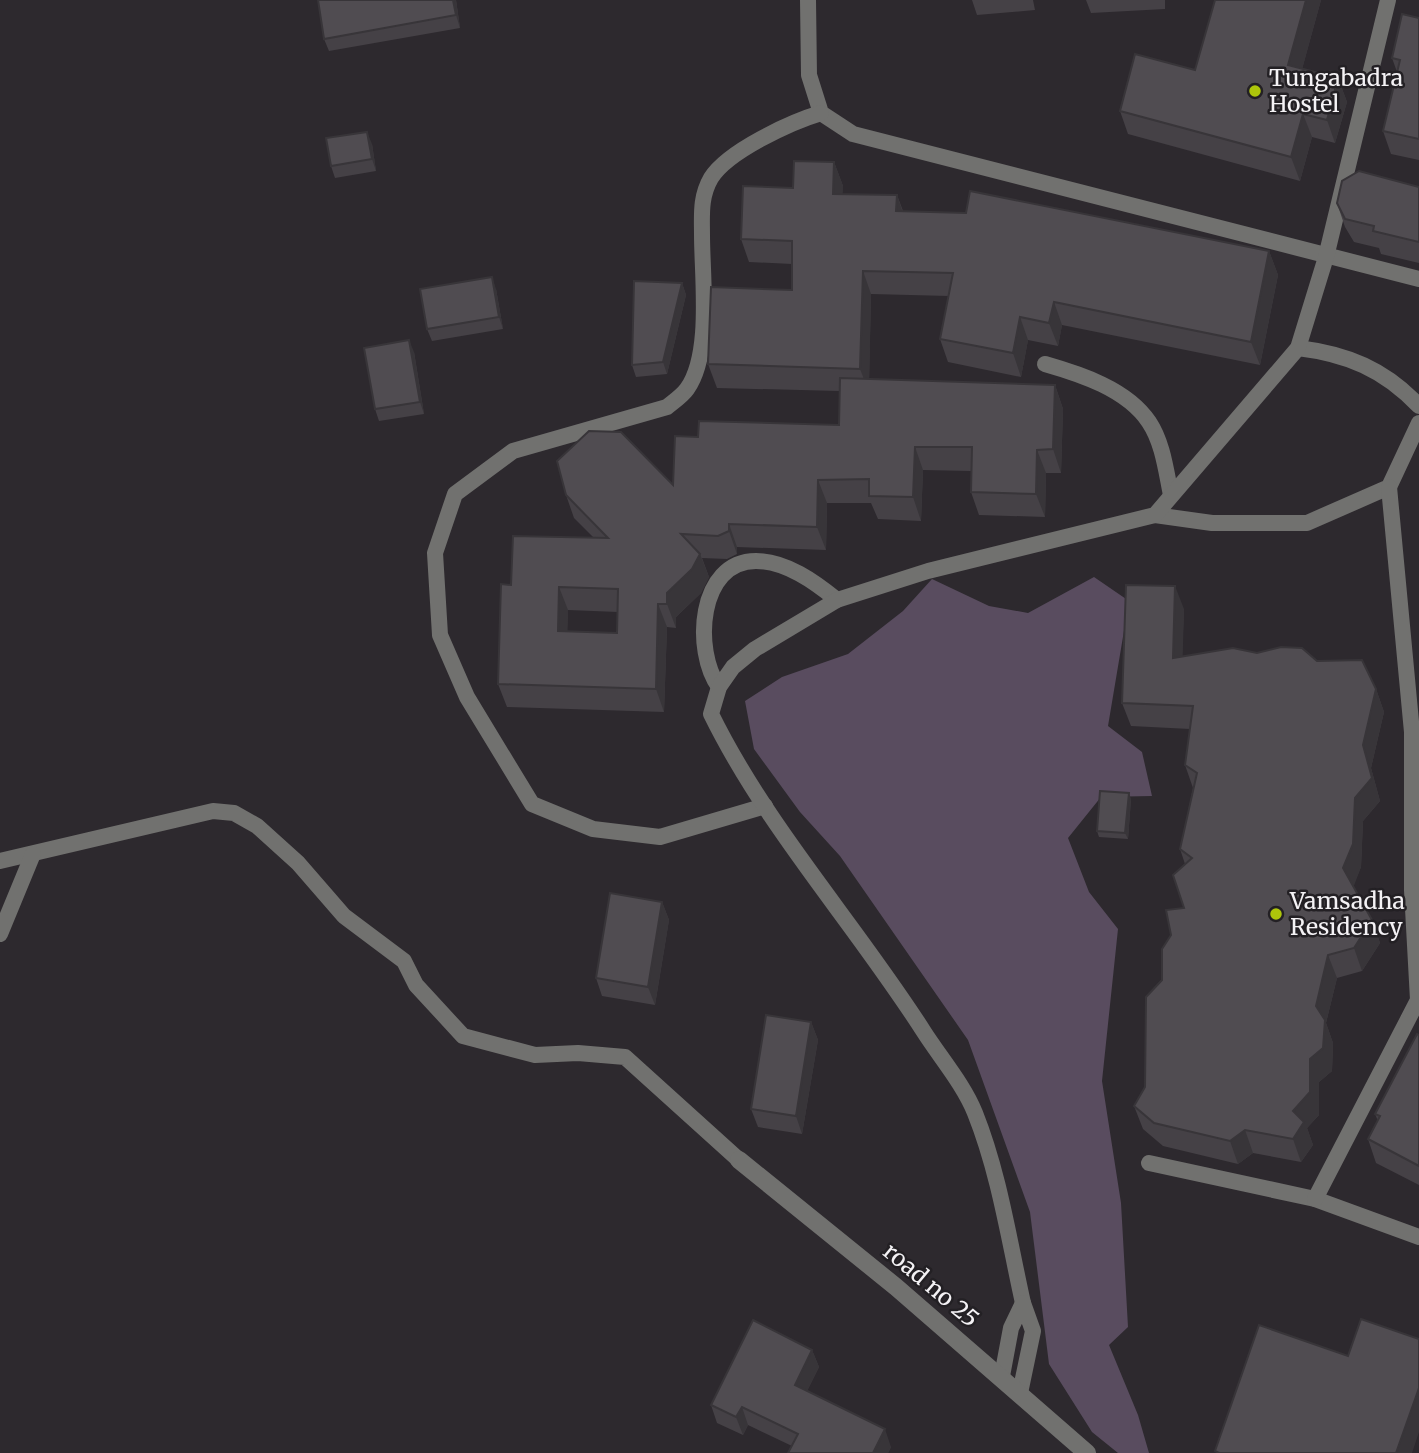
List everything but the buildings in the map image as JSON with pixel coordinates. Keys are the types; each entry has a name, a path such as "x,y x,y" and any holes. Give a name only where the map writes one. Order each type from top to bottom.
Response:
{"street":[{"name":"road no 25","path":"739,1160 1002,1376 1087,1453"}],"lane":[{"path":"808,0 809,75 821,113 853,134 1419,279"},
{"path":"1155,515 1298,348 1326,257 1388,0"},
{"path":"765,806 660,837 593,829 532,804 467,698 440,635 435,553 455,494 513,451 667,407 686,390 697,368 702,342 702,200 712,176 789,123 821,113"},
{"path":"1298,348 1336,353 1367,366 1399,385 1419,406"},
{"path":"1045,364 1096,379 1148,420 1162,452 1171,495"},
{"path":"1315,1199 1419,1000 1412,890 1412,733 1389,487 1419,423"},
{"path":"1020,1393 1033,1331 1023,1303 1000,1196 974,1111 891,981 765,806 725,743 711,714 719,687 733,667 755,649 837,600 928,571 1155,515 1213,523 1307,523 1389,487"},
{"path":"719,687 709,673 703,618 715,586 727,573 740,564 755,561 775,564 795,572 837,600"},
{"path":"0,861 213,811 234,813 257,826 298,863 344,916 404,961 416,985 463,1036 535,1055 625,1057 739,1160"},
{"path":"0,934 33,854"},
{"path":"1149,1163 1315,1199 1419,1237"},
{"path":"1002,1376 1011,1328 1023,1303"}],"shaded area":[{"path":"1094,577 1129,601 1108,726 1142,752 1152,796 1101,797 1068,838 1089,892 1118,929 1102,1081 1121,1203 1128,1327 1109,1345 1138,1415 1149,1453 1118,1453 1092,1432 1049,1364 1030,1212 968,1040 840,856 800,812 754,749 745,701 782,677 848,654 903,611 932,579 989,606 1028,613"}],"place":[{"name":"Tungabadra Hostel","path":"1255,91"},
{"name":"Vamsadha Residency","path":"1276,914"}]}
